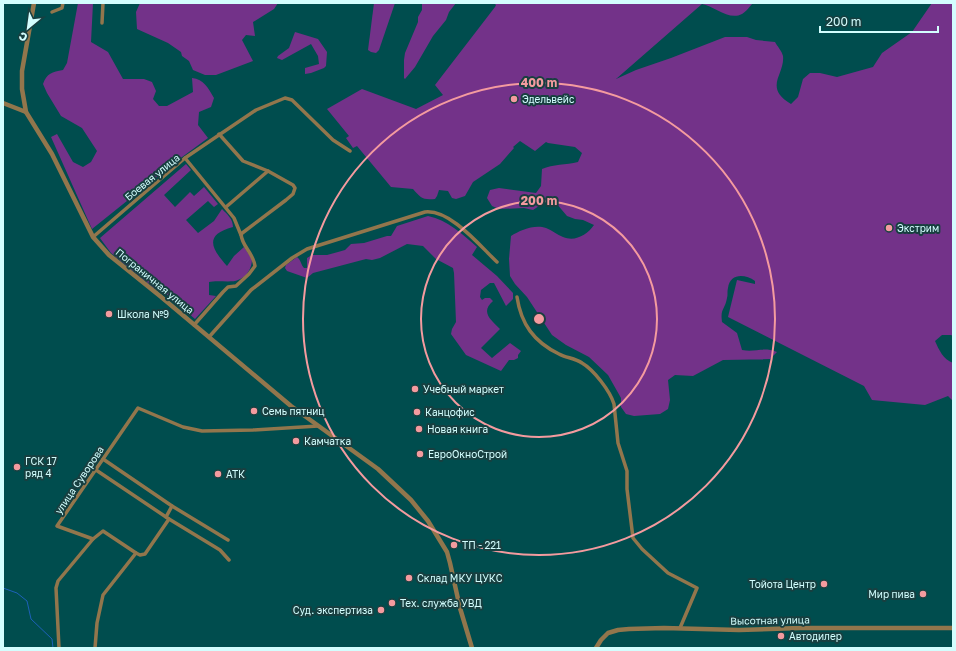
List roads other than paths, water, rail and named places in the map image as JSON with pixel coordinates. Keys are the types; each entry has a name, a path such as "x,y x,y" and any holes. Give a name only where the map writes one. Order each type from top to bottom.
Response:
{"street":[{"path":"26,112 22,89 22,71 34,3"},
{"path":"52,12 62,8 63,3"},
{"path":"102,23 103,3"},
{"path":"185,158 256,110 285,98 292,100 333,140 350,151"},
{"path":"3,103 26,112"},
{"name":"Пограничная улица","path":"26,112 52,154 93,237 108,255 291,406 371,464 392,481 411,500 428,521 449,557 460,608 472,648"},
{"path":"219,134 243,161 268,171 295,188 293,194 286,200 241,234"},
{"name":"Боевая улица","path":"93,237 185,158 234,218 241,234 242,242 249,249 255,266 236,286 228,287 222,292 194,325"},
{"path":"226,208 268,171"},
{"path":"209,337 251,290 292,258 307,249 424,212 436,213 453,222 497,262"},
{"path":"517,297 519,309 529,332 553,351 562,356 579,361 586,366 593,372 612,398 618,443 627,472 627,490 633,538 642,549 668,573 697,588 680,628"},
{"name":"улица Суворова","path":"93,539 57,526 138,408 183,427 202,432 318,426"},
{"path":"103,459 172,506 228,540"},
{"path":"96,470 167,518 220,550 229,560"},
{"path":"60,648 56,588 58,581 93,539 102,531 136,553 140,555 145,554 167,518 172,506"},
{"path":"95,648 96,623 103,595 136,553"},
{"name":"Высотная улица","path":"596,648 605,635 615,631 643,628 739,630 953,628"}],"waterway":[{"path":"3,588 17,593 27,601 31,619 52,639 53,648"}],"place":[{"name":"Эдельвейс","path":"514,99"},
{"name":"Экстрим","path":"889,228"},
{"name":"Школа №9","path":"109,314"},
{"name":"Учебный маркет","path":"415,389"},
{"name":"Семь пятниц","path":"254,411"},
{"name":"Канцофис","path":"417,412"},
{"name":"Новая книга","path":"419,429"},
{"name":"Камчатка","path":"296,441"},
{"name":"ЕвроОкноСтрой","path":"420,454"},
{"name":"ГСК 17 ряд 4","path":"17,467"},
{"name":"АТК","path":"218,474"},
{"name":"ТП - 221","path":"454,545"},
{"name":"Склад МКУ ЦУКС","path":"409,578"},
{"name":"Тойота Центр","path":"824,584"},
{"name":"Мир пива","path":"923,594"},
{"name":"Тех. служба УВД","path":"392,603"},
{"name":"Суд. экспертиза","path":"381,610"},
{"name":"Автодилер","path":"781,636"}]}
